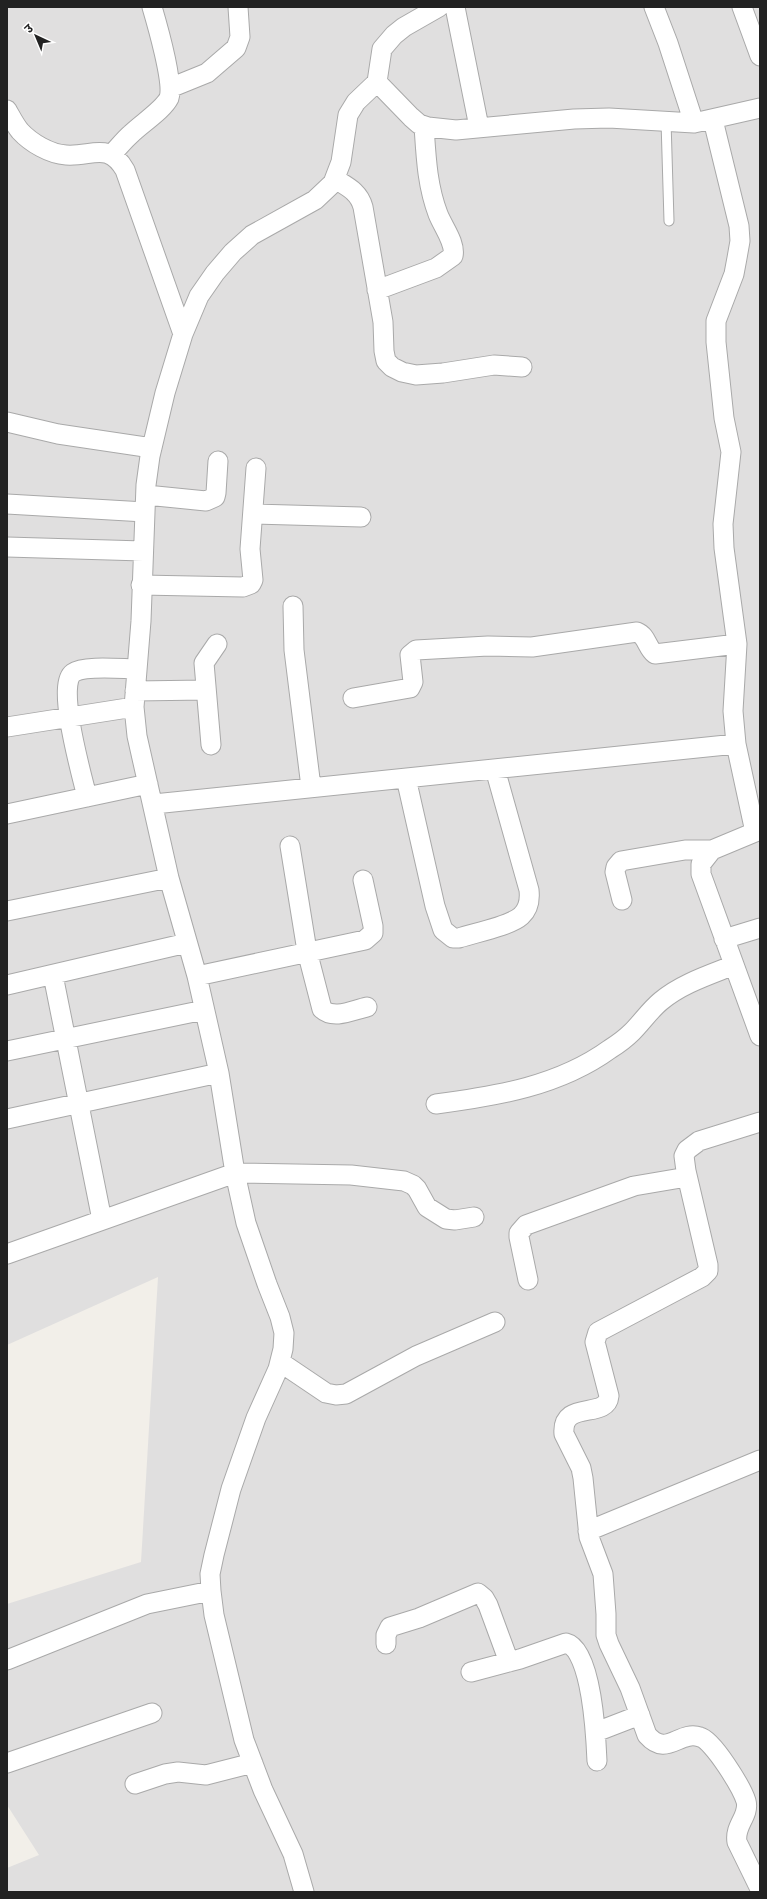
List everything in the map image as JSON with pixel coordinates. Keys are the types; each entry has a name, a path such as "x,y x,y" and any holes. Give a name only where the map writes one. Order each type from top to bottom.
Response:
{"street":[{"path":"112,154 131,134 163,106 168,98 170,88 152,7"},
{"path":"170,88 208,73 236,48 240,37 238,7"},
{"path":"304,1892 293,1854 263,1790 244,1740 214,1616 211,1591 210,1574 231,1489 256,1418 280,1362 284,1333 280,1317 246,1223 235,1173 219,1073 197,976 169,878 138,736 135,699 145,504 152,448 165,392 183,334 199,296 215,273 233,252 259,230 315,200 335,179 341,162 346,124 351,109 377,82 379,76 380,57 386,44 404,27 439,7"},
{"path":"455,7 479,127"},
{"path":"654,7 668,43 694,123"},
{"path":"742,7 760,56"},
{"path":"377,82 411,117 424,126 456,130 609,118 694,123 713,120 760,108"},
{"path":"7,110 20,131 36,144 50,151 65,155 103,152 112,154 120,161 125,170 183,334"},
{"path":"622,900 615,872 616,867 622,861 685,850 712,850 758,831 736,744 733,711 737,644 724,548 723,524 731,452 724,418 716,342 716,321 734,274 740,241 739,226 713,120"},
{"path":"377,290 436,268 453,256 454,252 452,245 441,221 429,182 424,126"},
{"path":"335,179 352,189 361,199 383,322 384,351 386,360 392,367 402,372 416,375 494,365 522,367"},
{"path":"7,422 58,434 152,448"},
{"path":"7,504 145,504 206,501 210,500 216,493 218,461"},
{"path":"142,585 248,586 253,580 250,549 256,468"},
{"path":"253,514 361,517"},
{"path":"7,547 143,551"},
{"path":"293,606 294,650 311,787"},
{"path":"353,698 410,688 413,682 410,655 416,650 481,646 532,647 637,632 644,636 651,651 655,654 737,644"},
{"path":"211,745 205,690 204,663 217,644"},
{"path":"86,797 69,717 66,685 68,679 72,673 85,669 136,669"},
{"path":"7,727 69,717 135,699 205,690"},
{"path":"154,804 736,744"},
{"path":"406,778 435,906 443,930 453,938 459,938 514,921 523,915 530,899 529,890 495,769"},
{"path":"7,814 148,784"},
{"path":"290,846 307,951 322,1009 333,1015 367,1007"},
{"path":"712,850 701,864 701,874 760,1036"},
{"path":"7,911 169,878"},
{"path":"197,976 307,951 365,940 372,933 373,926 363,880"},
{"path":"724,939 760,928"},
{"path":"7,984 53,975 187,943"},
{"path":"436,1104 517,1091 549,1081 575,1069 609,1050 632,1032 652,1009 673,993 695,981 734,965"},
{"path":"53,975 102,1220"},
{"path":"7,1051 66,1040 204,1010"},
{"path":"7,1119 79,1105 219,1073"},
{"path":"760,1122 693,1145 684,1156 687,1177 708,1271 702,1277 602,1328 598,1332 595,1342 609,1401 603,1407 575,1413 565,1422 564,1434 581,1468 588,1530 591,1544 602,1574 606,1614 606,1635 608,1644 630,1688 647,1734 652,1741 667,1745 689,1736 702,1737 711,1744 718,1753 746,1800 746,1812 736,1835 737,1842 760,1889"},
{"path":"7,1254 235,1173 351,1175 404,1181 413,1185 417,1189 427,1207 446,1219 455,1220 474,1217"},
{"path":"528,1280 519,1237 519,1233 526,1225 628,1188 687,1177"},
{"path":"280,1362 326,1393 336,1395 346,1394 416,1356 495,1322"},
{"path":"588,1530 760,1460"},
{"path":"7,1660 147,1604 211,1591"},
{"path":"386,1644 386,1635 390,1627 419,1618 478,1594 484,1598 488,1605 509,1662"},
{"path":"471,1672 509,1662 566,1643 575,1647 587,1679 596,1732 597,1761"},
{"path":"7,1763 152,1713"},
{"path":"596,1732 640,1715"},
{"path":"135,1784 165,1774 178,1772 206,1775 253,1763"}],"lane":[{"path":"666,121 669,221"}],"shaded area":[{"path":"7,7 760,7 760,1892 7,1892 7,1868 39,1855 7,1805 7,1604 141,1562 158,1277 7,1345"}]}
